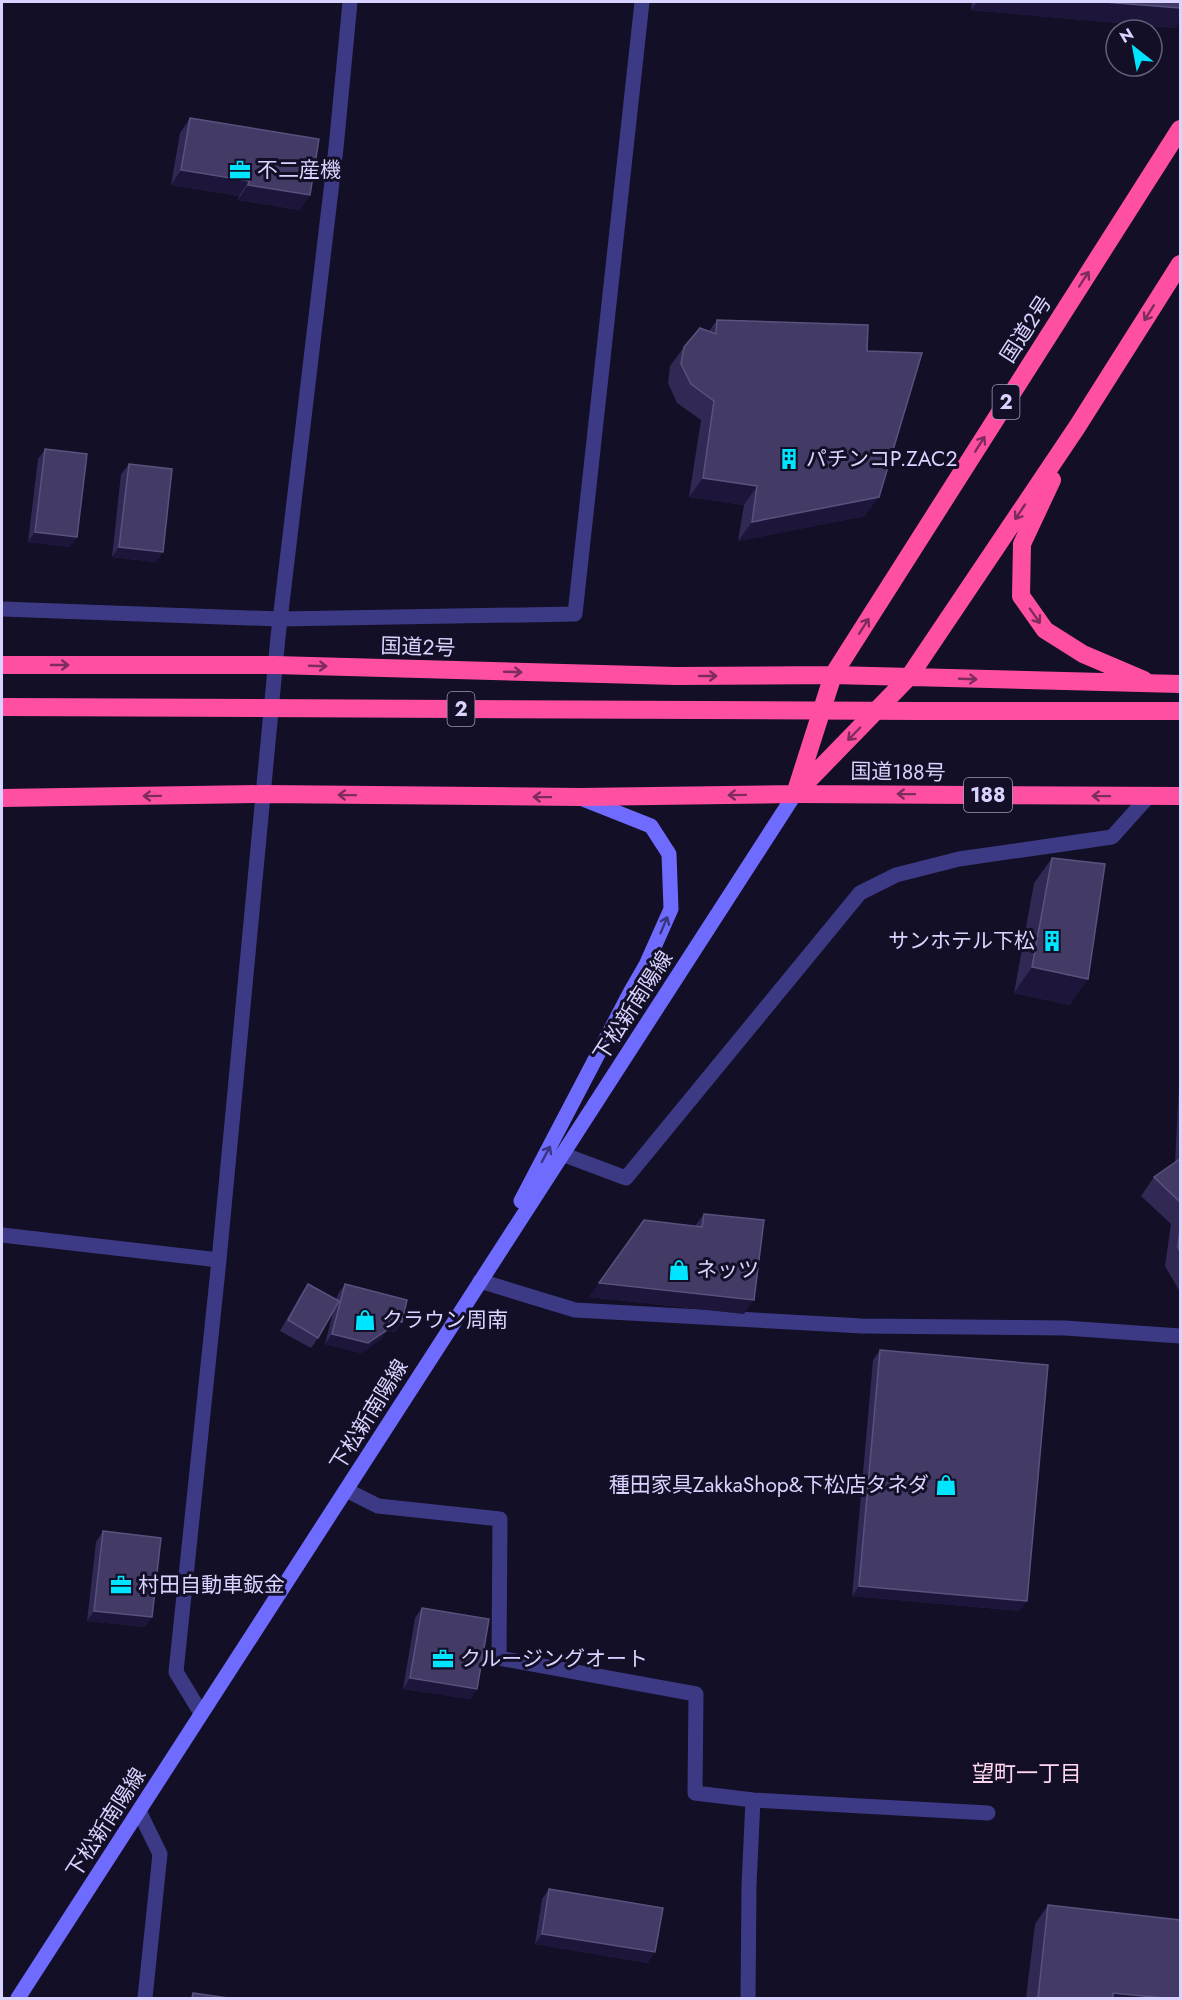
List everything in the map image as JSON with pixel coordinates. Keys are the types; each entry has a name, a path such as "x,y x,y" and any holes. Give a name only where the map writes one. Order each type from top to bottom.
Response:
{"highway":[{"name":"国道2号","path":"795,794 833,675 1180,129"},
{"path":"2,798 264,794 580,797 795,794 909,677 1077,427 1180,264"},
{"path":"1077,427 1022,544 1021,596 1045,630 1083,654 1155,684"},
{"name":"国道2号","path":"2,665 275,665 676,676 833,675"},
{"path":"833,675 1180,684"},
{"name":"2","path":"2,706 1180,711"},
{"name":"国道188号","path":"795,794 1180,796"}],"main road":[{"name":"下松新南陽線","path":"18,1998 795,794"},
{"path":"480,1281 646,965 670,909 669,854 651,826 580,797"}],"street":[{"path":"201,1713 176,1672 219,1260 275,665 336,148 350,2"},
{"path":"2,609 280,619 575,614 642,2"},
{"path":"562,1154 626,1178 860,893 896,874 959,859 1112,837 1148,797"},
{"path":"2,1235 219,1260"},
{"path":"480,1281 575,1310 862,1326 1065,1328 1180,1336"},
{"path":"346,1490 378,1506 500,1519 499,1658 696,1694 695,1793 753,1800 988,1813"},
{"path":"748,1998 749,1885 753,1800"},
{"path":"139,1811 160,1854 146,1998"}],"building":[{"path":"1104,2 1180,2 1180,8"},
{"name":"不二産機","path":"190,118 319,139 310,195 248,185 249,181 181,170"},
{"name":"パチンコP.ZAC2","path":"717,320 868,325 867,351 922,353 879,497 752,522 757,486 703,478 714,401 691,384 681,364 684,347 700,328 716,334"},
{"path":"45,449 87,454 77,537 35,532"},
{"path":"129,464 172,469 163,552 119,547"},
{"path":"1052,858 1105,864 1088,979 1032,967"},
{"path":"1180,1159 1180,1202 1154,1177"},
{"name":"ネッツ","path":"704,1214 764,1220 754,1300 599,1283 644,1220 702,1227"},
{"path":"1180,1229 1180,1252 1178,1247"},
{"path":"308,1284 339,1301 318,1338 288,1320"},
{"name":"クラウン周南","path":"345,1284 407,1300 402,1322 390,1319 387,1330 368,1343 332,1334"},
{"name":"種田家具ZakkaShop&下松店タネダ","path":"880,1350 1048,1365 1027,1601 859,1586"},
{"name":"村田自動車鈑金","path":"103,1531 161,1538 152,1617 94,1611"},
{"name":"クルージングオート","path":"422,1608 489,1619 477,1689 410,1678"},
{"path":"549,1889 663,1908 655,1952 542,1934"},
{"path":"1048,1905 1180,1920 1180,1998 1113,1993 1113,1998 1038,1998"},
{"path":"193,1993 228,1998 192,1998"}],"place":[{"name":"不二産機","path":"240,170"},
{"name":"パチンコP.ZAC2","path":"789,459"},
{"name":"サンホテル下松","path":"1052,941"},
{"name":"ネッツ","path":"679,1270"},
{"name":"クラウン周南","path":"365,1320"},
{"name":"種田家具ZakkaShop&下松店タネダ","path":"946,1485"},
{"name":"村田自動車鈑金","path":"121,1585"},
{"name":"クルージングオート","path":"443,1659"}],"district":[{"name":"望町一丁目","path":"1027,1773"}]}
